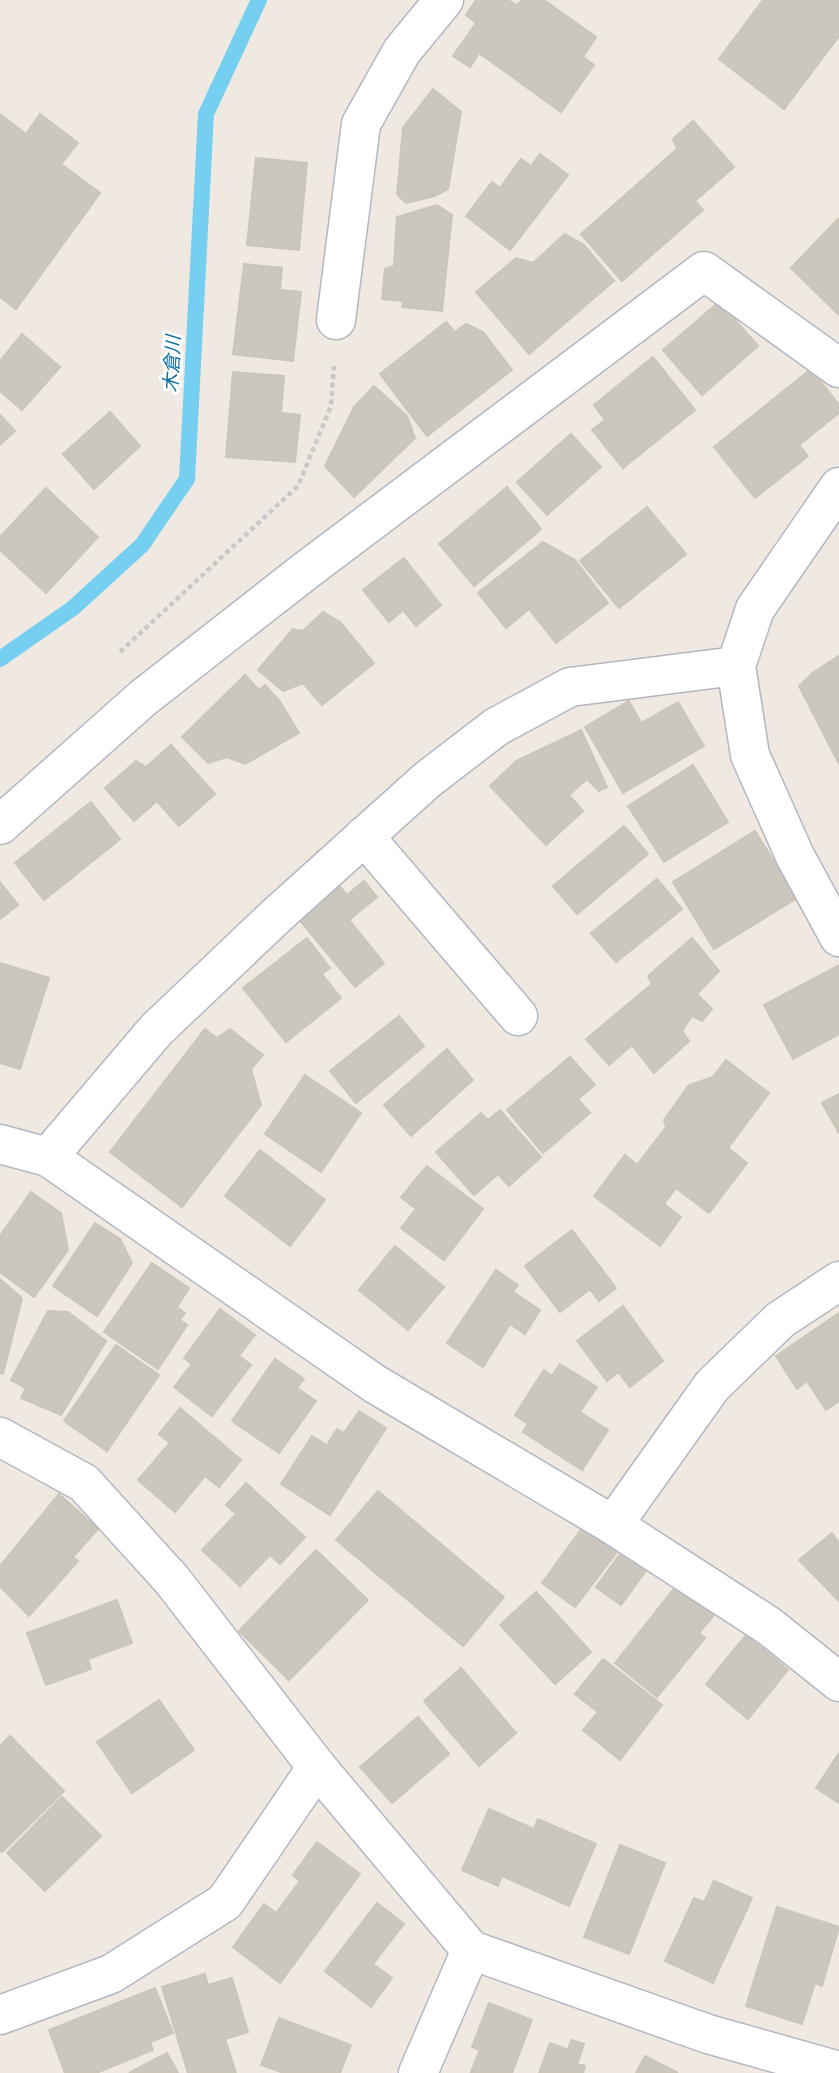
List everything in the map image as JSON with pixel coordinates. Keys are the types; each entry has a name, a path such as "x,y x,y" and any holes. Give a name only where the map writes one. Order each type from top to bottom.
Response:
{"street":[{"path":"336,320 360,124 402,51 444,0"},
{"path":"0,825 143,698 304,572 704,271 839,368"},
{"path":"839,487 755,609 736,666 750,755 794,856 839,937"},
{"path":"48,1157 156,1030 364,836 427,780 496,727 570,687 736,666"},
{"path":"364,836 518,1016"},
{"path":"0,1144 48,1157 375,1384 614,1525 769,1626 839,1682"},
{"path":"614,1525 712,1386 780,1320 839,1281"},
{"path":"0,1437 84,1483 172,1580 317,1767 471,1950 708,2034 839,2071"},
{"path":"0,2015 111,1974 226,1902 317,1767"},
{"path":"418,2073 471,1950"}],"path":[{"path":"118,653 298,486 331,406 336,320"}],"building":[{"path":"476,0 508,0 516,5 523,0 544,0 596,37 583,57 594,65 561,112 479,53 470,67 453,56 476,23 466,15"},
{"path":"763,0 839,0 839,36 784,109 719,59"},
{"path":"433,89 461,112 448,189 435,196 406,203 397,194 403,128"},
{"path":"0,114 26,134 40,114 78,143 61,164 100,193 16,309 0,297"},
{"path":"693,121 734,167 695,201 703,210 622,281 581,234 677,149 673,139"},
{"path":"540,154 568,175 510,250 466,216 492,182 500,188 521,159 531,166"},
{"path":"256,158 307,163 299,250 247,245"},
{"path":"437,205 452,215 442,311 402,307 403,301 382,299 385,269 394,266 397,217"},
{"path":"839,218 839,315 791,268"},
{"path":"565,234 584,245 614,281 529,354 476,292 516,258 533,263"},
{"path":"244,264 282,268 280,290 301,292 293,361 233,354"},
{"path":"719,302 758,346 702,395 663,350"},
{"path":"446,322 455,332 466,324 483,332 512,370 427,436 380,374"},
{"path":"22,334 60,367 22,410 0,391 0,361"},
{"path":"653,357 695,410 623,468 592,430 605,420 594,405"},
{"path":"811,369 839,405 839,413 799,445 808,456 755,498 714,447"},
{"path":"233,372 284,376 281,413 300,415 295,462 226,457"},
{"path":"374,386 407,416 415,438 354,497 325,466 354,407"},
{"path":"110,412 140,446 94,489 63,454"},
{"path":"0,415 15,431 0,445"},
{"path":"571,434 601,467 547,515 517,482"},
{"path":"507,487 541,529 474,586 439,544"},
{"path":"46,488 98,537 46,593 0,550 0,537"},
{"path":"647,507 686,554 619,608 580,561"},
{"path":"543,542 575,560 608,603 556,643 529,609 506,628 478,593"},
{"path":"404,558 441,605 416,626 403,610 389,622 363,590"},
{"path":"323,612 340,622 374,663 322,705 303,683 283,691 258,670 293,629 303,631"},
{"path":"839,656 839,764 799,686 814,672"},
{"path":"245,675 259,690 265,685 279,700 299,733 245,764 227,757 208,763 182,737"},
{"path":"629,701 641,723 678,702 704,746 623,793 585,727"},
{"path":"581,730 607,787 599,791 587,779 569,795 583,811 546,845 490,786 516,761"},
{"path":"171,745 215,794 179,826 157,801 134,821 105,788 136,761 146,767"},
{"path":"693,765 728,822 664,862 628,806"},
{"path":"91,802 120,839 44,900 15,863"},
{"path":"624,826 648,854 577,914 553,886"},
{"path":"755,831 797,898 714,949 673,882"},
{"path":"657,879 682,909 616,962 591,933"},
{"path":"364,881 377,897 349,920 384,963 355,987 298,918 338,885 347,895"},
{"path":"0,882 18,905 0,919"},
{"path":"307,938 330,968 322,974 341,998 286,1042 243,988"},
{"path":"692,938 719,971 697,994 712,1009 702,1021 692,1016 682,1031 689,1041 654,1073 632,1045 609,1065 586,1039 652,984 648,976"},
{"path":"0,963 49,978 20,1069 0,1063"},
{"path":"838,966 839,1034 793,1059 764,1005"},
{"path":"399,1016 424,1046 356,1103 330,1071"},
{"path":"205,1029 217,1038 230,1029 263,1055 251,1069 261,1105 182,1207 110,1152"},
{"path":"447,1049 473,1080 411,1136 384,1105"},
{"path":"570,1057 595,1085 578,1099 590,1113 543,1153 507,1110"},
{"path":"726,1060 769,1093 728,1148 747,1163 709,1213 676,1188 664,1204 681,1217 660,1246 594,1196 625,1155 637,1165 666,1127 664,1120 689,1085 713,1077"},
{"path":"305,1075 361,1113 321,1172 265,1134"},
{"path":"839,1094 839,1133 822,1103"},
{"path":"500,1110 541,1157 509,1186 498,1174 474,1195 436,1152 481,1113 488,1120"},
{"path":"260,1150 325,1200 290,1246 225,1196"},
{"path":"427,1166 483,1209 444,1260 401,1228 416,1209 401,1197"},
{"path":"31,1192 61,1213 68,1250 34,1297 0,1272 0,1236"},
{"path":"95,1223 120,1239 132,1263 97,1316 53,1286"},
{"path":"572,1230 616,1288 599,1301 590,1289 560,1312 525,1266"},
{"path":"395,1246 444,1287 408,1330 359,1290"},
{"path":"152,1263 189,1288 177,1307 185,1313 180,1320 187,1325 158,1369 104,1332"},
{"path":"496,1270 518,1285 513,1292 540,1310 525,1334 510,1324 483,1367 447,1343"},
{"path":"0,1279 22,1298 3,1374 0,1373"},
{"path":"623,1306 663,1361 630,1387 618,1372 607,1381 577,1341"},
{"path":"220,1309 255,1335 239,1356 251,1365 212,1416 174,1387 192,1364 184,1358"},
{"path":"48,1311 68,1312 106,1341 61,1415 21,1398 26,1388 11,1380"},
{"path":"839,1313 839,1401 826,1410 807,1381 797,1389 776,1356"},
{"path":"116,1345 159,1375 107,1451 64,1421"},
{"path":"275,1359 304,1379 297,1388 316,1401 279,1453 232,1421"},
{"path":"560,1364 597,1387 580,1412 608,1430 582,1470 523,1432 528,1424 515,1415 544,1370 552,1376"},
{"path":"180,1408 241,1460 219,1487 205,1476 175,1512 138,1480 170,1443 159,1434"},
{"path":"359,1411 386,1428 330,1515 281,1484 312,1436 327,1445 337,1429 344,1433"},
{"path":"246,1483 305,1537 280,1564 270,1555 240,1586 202,1550 236,1514 226,1505"},
{"path":"378,1491 504,1597 463,1646 336,1540"},
{"path":"59,1494 98,1529 73,1557 78,1561 29,1616 0,1586 0,1566"},
{"path":"586,1523 620,1548 575,1607 542,1583"},
{"path":"832,1533 839,1543 839,1601 799,1560"},
{"path":"316,1550 368,1600 289,1680 239,1631"},
{"path":"623,1550 648,1568 621,1605 596,1587"},
{"path":"677,1585 714,1615 699,1633 705,1638 657,1697 615,1663"},
{"path":"536,1592 591,1652 555,1684 500,1625"},
{"path":"117,1600 132,1643 88,1659 91,1669 46,1685 27,1633"},
{"path":"746,1635 788,1670 748,1719 706,1684"},
{"path":"603,1659 662,1705 620,1760 583,1730 598,1712 575,1694"},
{"path":"461,1668 516,1733 479,1766 424,1701"},
{"path":"159,1700 194,1750 132,1793 97,1742"},
{"path":"418,1717 449,1754 392,1803 360,1767"},
{"path":"10,1736 64,1791 2,1852 0,1746"},
{"path":"839,1753 839,1803 816,1788"},
{"path":"62,1797 101,1836 45,1891 7,1853"},
{"path":"489,1809 534,1829 538,1819 596,1844 569,1906 502,1876 498,1886 462,1870"},
{"path":"317,1842 360,1874 280,1983 233,1947 264,1904 276,1913 300,1881 293,1875"},
{"path":"620,1845 665,1863 629,1954 584,1937"},
{"path":"714,1881 752,1898 713,1983 665,1961 694,1898 704,1902"},
{"path":"377,1903 404,1924 373,1964 392,1978 371,2007 325,1971"},
{"path":"777,1907 839,1927 822,1986 815,1983 802,2024 746,2006"},
{"path":"205,1974 208,1985 232,1978 248,2032 225,2039 236,2073 188,2073 162,1987"},
{"path":"155,1988 173,2033 150,2042 153,2050 96,2073 65,2073 49,2030"},
{"path":"489,2003 532,2020 512,2073 471,2072 480,2050 472,2047"},
{"path":"279,2018 351,2045 340,2073 284,2073 261,2065"},
{"path":"571,2040 584,2044 577,2064 585,2066 583,2073 539,2073 550,2043 568,2050"},
{"path":"167,2053 178,2073 129,2073"},
{"path":"645,2056 678,2073 636,2073"}],"waterway":[{"name":"木倉川","path":"0,659 73,608 142,545 187,479 206,114 259,0"}]}
